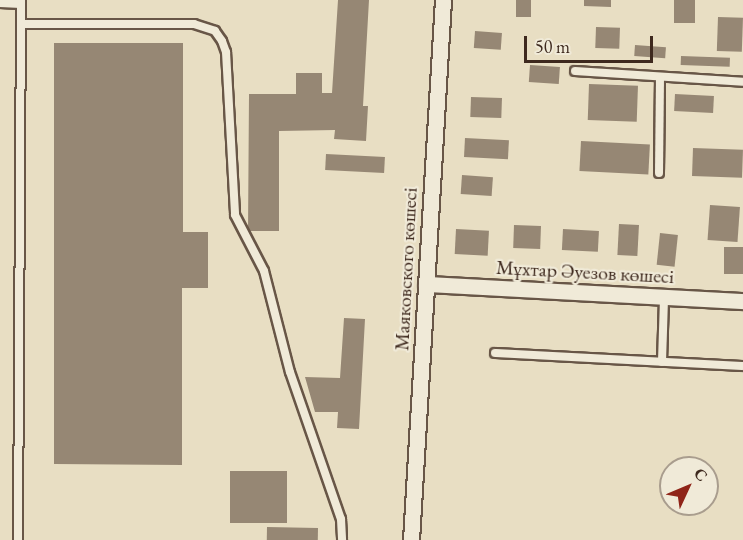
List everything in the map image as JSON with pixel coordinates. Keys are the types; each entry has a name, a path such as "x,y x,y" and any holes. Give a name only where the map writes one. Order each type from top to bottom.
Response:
{"street":[{"name":"Маяковского көшесі","path":"411,540 443,0"},
{"name":"Мұхтар Әуезов көшесі","path":"426,284 743,301"}],"lane":[{"path":"0,3 21,2 18,540"},
{"path":"21,24 194,24 215,31 222,41 226,52 235,215 264,271 290,372 341,519 342,540"},
{"path":"575,71 743,82"},
{"path":"659,173 660,77"},
{"path":"662,362 664,297"},
{"path":"495,353 743,366"}],"building":[{"path":"338,0 369,0 363,106 368,106 366,141 334,139 335,130 279,131 279,231 248,231 249,94 296,94 296,73 322,73 322,93 332,93"},
{"path":"516,0 531,0 531,17 516,17"},
{"path":"584,0 611,0 611,7 584,6"},
{"path":"674,0 695,0 695,23 674,23"},
{"path":"718,17 743,18 742,52 717,51"},
{"path":"596,27 620,28 619,49 595,48"},
{"path":"475,31 502,33 501,50 474,48"},
{"path":"54,43 183,43 183,232 208,232 208,288 182,288 182,465 54,464"},
{"path":"635,45 666,47 665,58 634,56"},
{"path":"681,56 730,58 730,67 681,65"},
{"path":"530,65 560,67 559,84 529,82"},
{"path":"589,84 638,86 637,122 588,120"},
{"path":"675,94 714,96 713,113 674,111"},
{"path":"471,97 502,98 501,118 470,117"},
{"path":"465,138 509,140 508,159 464,157"},
{"path":"581,141 650,145 648,175 579,171"},
{"path":"693,148 743,150 742,178 692,176"},
{"path":"326,154 385,157 384,173 325,170"},
{"path":"462,175 493,177 492,196 461,194"},
{"path":"710,205 740,207 737,242 708,240"},
{"path":"619,224 639,225 637,256 617,255"},
{"path":"514,225 541,226 540,249 513,248"},
{"path":"456,229 489,231 488,256 455,254"},
{"path":"563,229 599,231 598,252 562,250"},
{"path":"660,233 678,235 675,267 657,265"},
{"path":"724,247 743,247 743,274 724,274"},
{"path":"344,318 365,319 359,429 337,428 338,412 315,412 305,377 340,378"},
{"path":"230,471 287,471 287,523 230,523"},
{"path":"267,527 318,528 318,540 267,540"}]}
